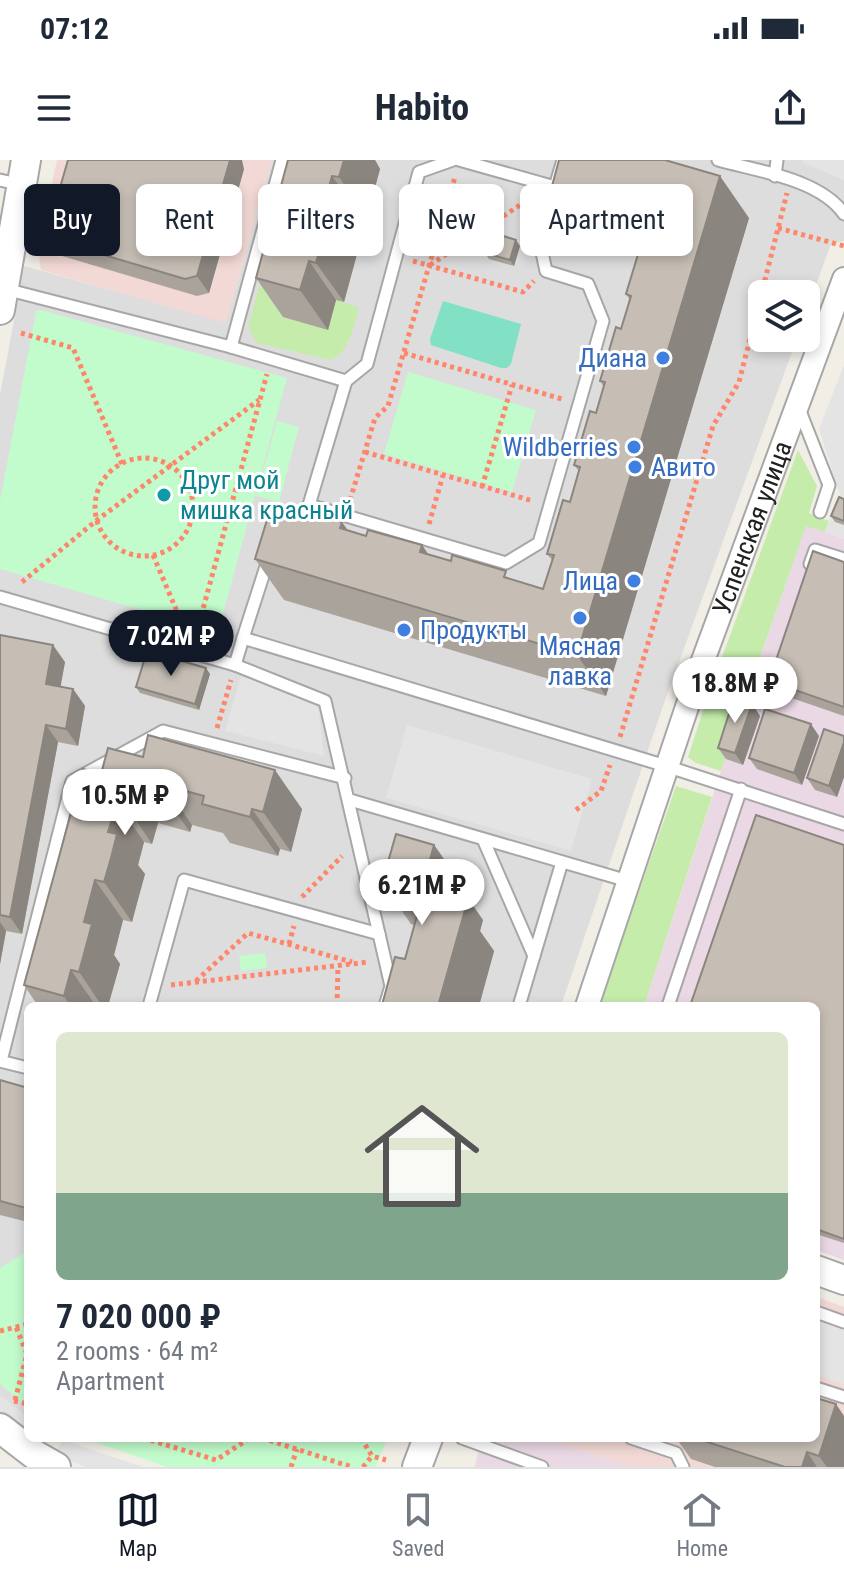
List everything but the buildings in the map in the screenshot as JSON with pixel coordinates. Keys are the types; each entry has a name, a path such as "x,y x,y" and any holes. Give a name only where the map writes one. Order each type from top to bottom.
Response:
{"street":[{"path":"2,299 16,175"},
{"name":"Успенская улица","path":"588,1002 698,674 844,279"},
{"path":"820,1271 844,1280"},
{"path":"0,1428 56,1467"},
{"path":"417,1467 426,1442"}],"lane":[{"path":"231,347 282,160"},
{"path":"543,256 546,271 588,284 603,321 539,543 506,563 345,516 304,509 346,381 367,364 419,172 457,160 545,184"},
{"path":"553,184 563,160"},
{"path":"718,160 812,187 835,200 844,214"},
{"path":"775,176 777,160"},
{"path":"2,299 231,347 346,381"},
{"path":"797,402 829,485 820,512"},
{"path":"235,665 275,539"},
{"path":"805,579 815,550 844,559"},
{"path":"0,597 235,665 325,701 391,986 386,1002"},
{"path":"243,638 616,750 844,824"},
{"path":"698,674 765,698 780,653"},
{"path":"24,1067 0,1061 72,781 163,731 345,778"},
{"path":"669,1002 741,789"},
{"path":"350,800 628,881"},
{"path":"483,839 534,956"},
{"path":"520,1002 562,862"},
{"path":"150,1002 184,880 379,934"},
{"path":"820,1313 844,1322"},
{"path":"820,1389 844,1397"},
{"path":"469,1442 504,1461 542,1467"},
{"path":"643,1442 676,1453 683,1467"}],"path":[{"path":"345,516 375,418 388,406 457,160"},
{"path":"576,810 601,791 616,750 713,426 739,382 790,181"},
{"path":"429,265 520,207"},
{"path":"778,228 844,246"},
{"path":"396,256 523,292 546,271"},
{"path":"21,333 73,348 122,464"},
{"path":"404,353 578,404"},
{"path":"197,631 272,359"},
{"path":"482,487 512,385"},
{"path":"22,582 97,520 259,400"},
{"path":"365,452 549,506"},
{"path":"147,458 170,466 187,485 192,510 184,534 165,551 153,555 141,556 117,548 107,539 97,520 95,504 103,480 122,464 147,458"},
{"path":"424,539 443,475"},
{"path":"153,555 184,628"},
{"path":"212,744 235,665"},
{"path":"290,909 358,839"},
{"path":"194,982 248,933 356,963"},
{"path":"154,987 385,960"},
{"path":"337,1002 338,966"},
{"path":"0,1331 24,1325"},
{"path":"16,1327 24,1347"},
{"path":"24,1365 14,1400 24,1403"},
{"path":"156,1442 216,1460 244,1442"},
{"path":"275,1442 352,1467"},
{"path":"363,1442 372,1456 386,1460"},
{"path":"291,1467 297,1449"},
{"path":"363,1467 372,1456"}],"shaded area":[{"path":"57,160 272,160 265,184 258,184 258,210 226,323 41,270 39,256 120,256 120,184 52,184"},
{"path":"272,160 803,160 844,180 844,241 831,244 818,280 748,280 748,352 792,352 662,709 562,1002 24,1002 24,1414 0,1396 0,395 24,266 226,322 258,209 258,256 383,256 383,184 265,184"},
{"path":"844,160 844,180 802,162"},
{"path":"844,365 844,539 825,532 840,495 819,429"},
{"path":"806,525 844,539 844,1260 820,1251 820,1002 645,1002"},
{"path":"241,676 318,706 324,756 225,731"},
{"path":"407,725 592,779 571,851 386,798"},
{"path":"820,1298 844,1307 844,1467 633,1467 555,1442 820,1442"},
{"path":"820,1320 844,1329 844,1384 820,1376"},
{"path":"0,1396 24,1414 24,1435 0,1418"},
{"path":"62,1442 71,1442 143,1467 86,1467 53,1455"},
{"path":"480,1442 555,1442 633,1467 475,1467"}],"green space":[{"path":"294,160 301,184 287,184"},
{"path":"268,256 323,256 336,300 359,308 347,345 331,360 257,343 248,327"},
{"path":"443,301 521,324 511,364 501,368 431,345 430,339"},
{"path":"36,311 287,378 218,632 0,569 0,501"},
{"path":"408,372 536,410 512,492 384,454"},
{"path":"277,421 299,427 279,502 256,496"},
{"path":"798,450 817,486 809,513 829,521 825,532 806,526 751,683 717,671"},
{"path":"719,693 744,703 721,771 688,757 706,702 710,694"},
{"path":"676,786 712,797 645,1002 600,1002"},
{"path":"265,953 267,968 241,971 239,956"},
{"path":"24,1253 24,1405 0,1384 0,1268"},
{"path":"95,1442 385,1442 376,1467 167,1467"}],"place":[{"name":"Диана","path":"663,358"},
{"name":"Wildberries","path":"634,447"},
{"name":"Авито","path":"635,467"},
{"name":"Друг мой мишка красный","path":"164,495"},
{"name":"Лица","path":"634,581"},
{"name":"Мясная лавка","path":"580,618"},
{"name":"Продукты","path":"404,630"}]}
